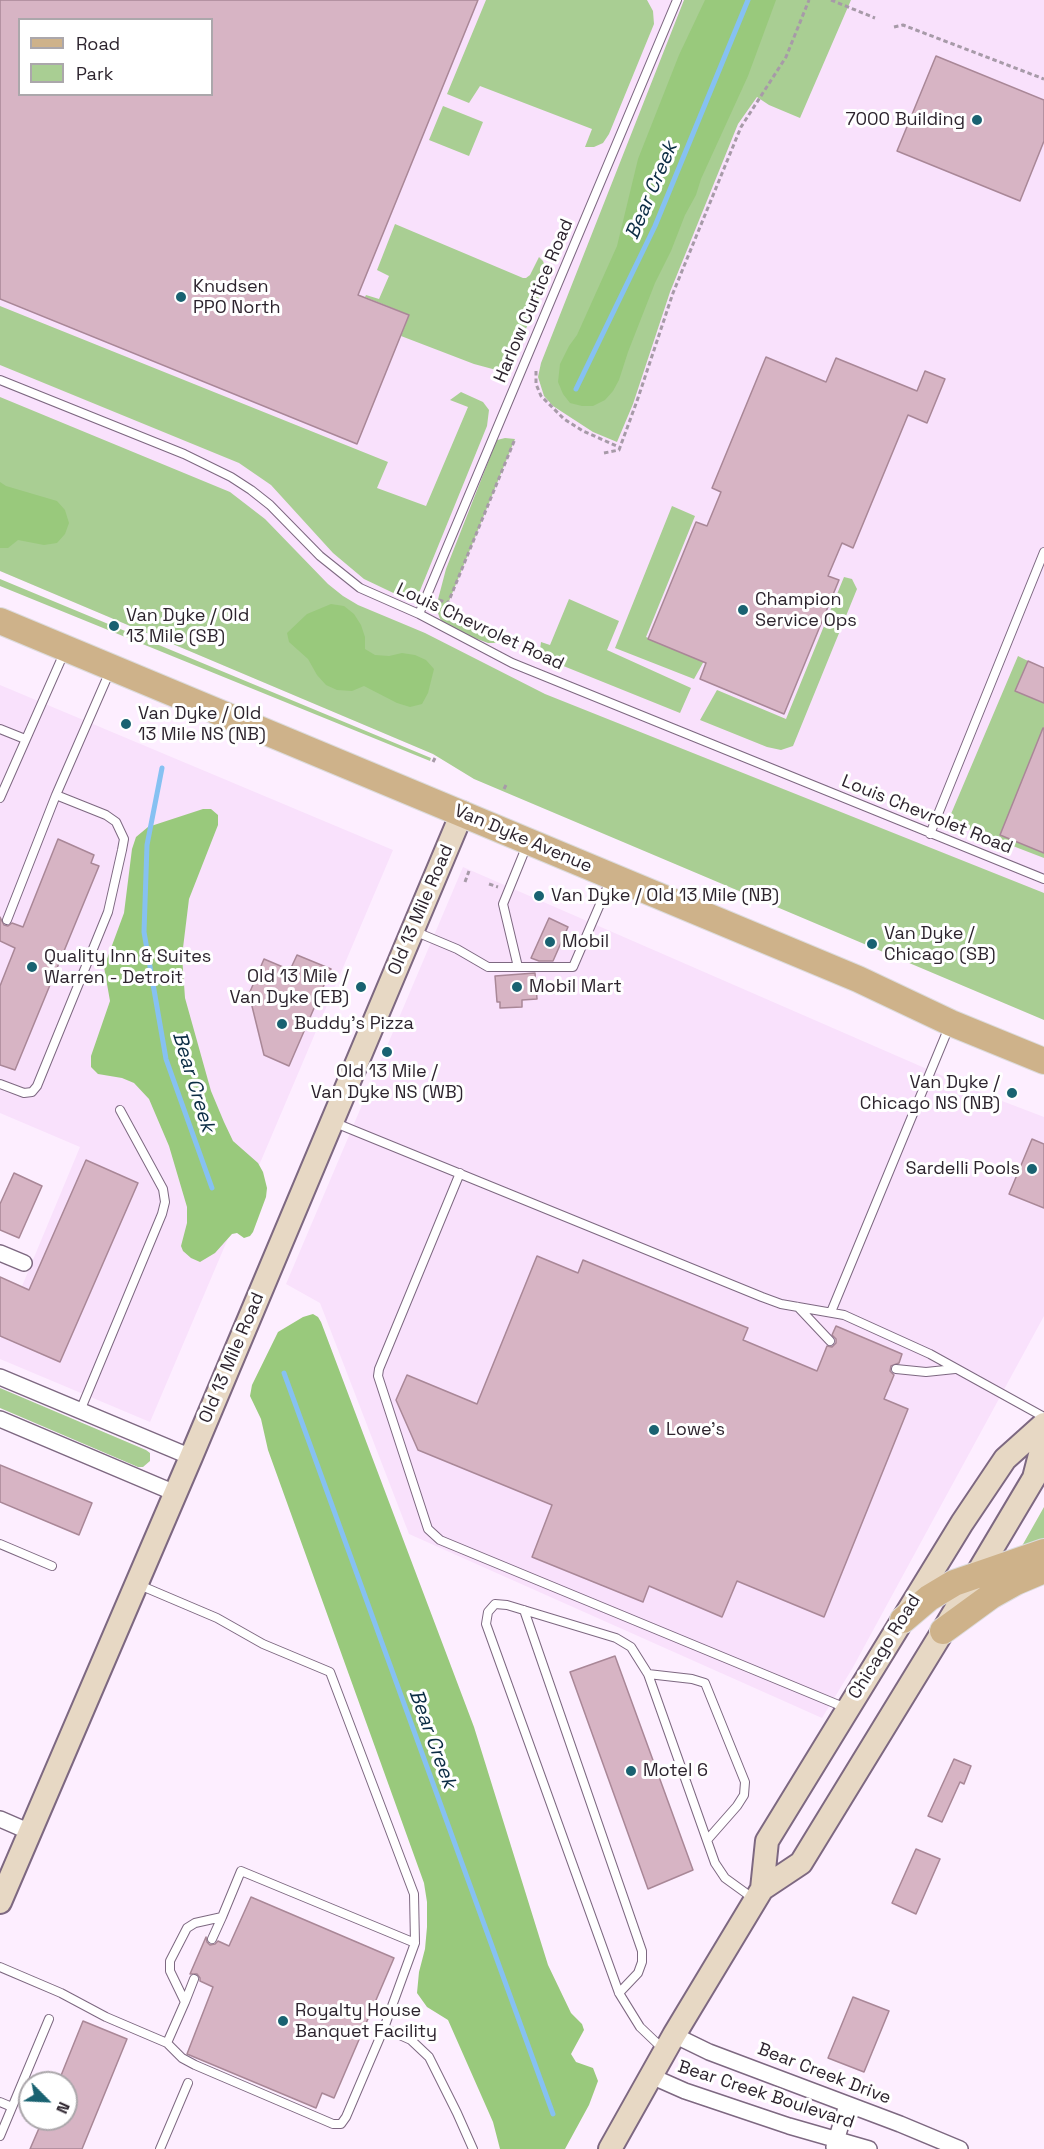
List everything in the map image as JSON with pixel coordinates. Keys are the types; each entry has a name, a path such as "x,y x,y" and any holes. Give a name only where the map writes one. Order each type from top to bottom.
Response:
{"main road":[{"name":"Van Dyke Avenue","path":"0,621 858,979 951,1023 1044,1061"},
{"name":"Old 13 Mile Road","path":"0,1902 191,1457 462,813"},
{"name":"Chicago Road","path":"609,2149 759,1894 767,1841 956,1532 1005,1459 1044,1424"},
{"name":"Chicago Road","path":"759,1894 801,1863 1034,1478 1044,1439"},
{"path":"903,1620 929,1598 954,1583 1044,1552"},
{"path":"943,1631 991,1596 1044,1570"}],"street":[{"path":"0,1253 24,1263"},
{"path":"0,1377 191,1457"},
{"path":"0,1419 175,1492"},
{"path":"0,1819 30,1832"},
{"name":"Bear Creek Drive","path":"670,2043 709,2052 960,2149"},
{"name":"Bear Creek Boulevard","path":"651,2076 686,2091 835,2144 869,2149"},
{"path":"835,2144 847,2104"}],"lane":[{"name":"Harlow Curtice Road","path":"419,614 677,0"},
{"name":"Louis Chevrolet Road","path":"0,380 184,454 231,477 270,506 340,573 360,588 419,614 512,663 1044,879"},
{"path":"930,834 1044,552"},
{"path":"0,798 66,649"},
{"path":"7,920 56,795 112,667"},
{"path":"0,729 25,739"},
{"path":"0,1084 24,1093 32,1092 37,1086 108,912 122,850 123,839 116,822 105,815 56,795"},
{"path":"518,967 503,904 529,841"},
{"path":"413,930 457,949 488,967 573,967 612,876"},
{"path":"831,1312 951,1023"},
{"path":"80,1411 165,1202 163,1189 120,1110"},
{"path":"332,1122 762,1297 844,1315 930,1354 1044,1417"},
{"path":"460,1173 378,1376 428,1529 440,1540 848,1708"},
{"path":"798,1306 830,1341"},
{"path":"896,1369 926,1372 955,1369"},
{"path":"0,1544 52,1566"},
{"path":"0,1968 61,1993 106,2017 167,2043 182,2058 195,2065 333,2124 341,2124 384,2028 416,1943 414,1894 330,1672 263,1644 217,1618 136,1584"},
{"path":"670,2043 640,2027 619,1994 486,1624 488,1612 495,1604 524,1610 616,1638 631,1647 648,1674 716,1863 725,1878 759,1894"},
{"path":"524,1610 642,1951 642,1962 638,1973 619,1994"},
{"path":"648,1674 692,1678 705,1683 745,1782 744,1795 737,1806 708,1839"},
{"path":"212,1939 241,1871 416,1943"},
{"path":"184,2002 170,1971 170,1961 187,1928 195,1923 222,1917"},
{"path":"167,2043 194,1979"},
{"path":"0,2136 49,2019"},
{"path":"384,2028 411,2040 429,2057 458,2113 473,2149"},
{"path":"160,2149 188,2083"},
{"path":"0,2102 12,2107"}],"path":[{"path":"604,453 618,450 637,401 673,292 741,127 786,57 809,0"},
{"path":"831,0 875,18"},
{"path":"894,27 903,25 1044,79"},
{"path":"536,365 536,384 541,396 564,418 583,431 619,447"},
{"path":"427,596 448,603 515,439"},
{"path":"433,762 436,756"},
{"path":"465,882 469,871"}],"shaded area":[{"path":"0,0 1044,0 1044,1005 433,754 0,571"},
{"path":"0,685 393,850 150,1422 0,1359 0,1339 80,1147 0,1113"},
{"path":"463,867 989,1096 1044,1117 1044,1316 852,1669 822,1718 409,1534 320,1303 286,1284"}],"green space":[{"path":"486,0 647,0 653,11 654,24 609,134 603,143 594,147 585,147 592,129 480,86 469,103 447,94"},
{"path":"684,0 851,0 800,118 769,105 757,97 738,124 670,292 633,404 617,442 593,432 553,406 544,396 538,377 541,363"},
{"path":"705,0 776,0 748,76 655,283 619,380 605,400 593,406 570,403 558,382 560,364 577,335 617,246 638,159 679,55"},
{"path":"443,106 483,122 469,156 429,140"},
{"path":"395,224 523,278 530,275 539,257 543,261 547,272 545,284 508,366 500,371 474,364 401,336 409,315 365,297 366,295 379,299 389,276 377,270"},
{"path":"0,306 388,462 377,488 426,506 468,407 450,400 461,392 483,402 489,410 487,426 419,593 406,599 364,579 333,553 271,485 239,463 0,365"},
{"path":"0,397 230,492 265,519 328,584 343,596 358,605 425,633 545,694 1044,893 1044,1020 474,779 433,754 0,571"},
{"path":"515,439 445,611 507,637 500,643 488,643 446,625 440,619 436,607 446,569 494,447 497,440"},
{"path":"0,482 6,486 57,501 65,510 69,523 65,534 57,543 44,545 18,540 8,548 0,548"},
{"path":"672,506 695,516 646,637 704,661 694,679 615,648"},
{"path":"844,577 852,579 857,589 793,746 781,750 767,747 700,720 717,690 786,719"},
{"path":"0,579 431,758 430,761 0,586"},
{"path":"569,599 619,621 607,650 691,688 680,713 551,661 543,655 540,650 541,642 550,645"},
{"path":"331,604 344,606 354,614 365,637 365,649 375,655 389,656 402,653 426,660 434,669 428,693 422,704 410,707 397,703 364,686 352,691 337,690 326,685 308,659 289,642 287,633 307,614"},
{"path":"1018,656 1028,661 1016,691 1044,703 1044,727 1000,835 1044,853 1044,858 948,821"},
{"path":"203,809 211,809 218,815 218,825 189,899 182,956 185,998 211,1091 224,1122 233,1141 258,1163 267,1188 266,1197 250,1236 244,1238 237,1233 232,1234 215,1253 200,1262 191,1258 181,1246 187,1223 187,1207 169,1146 149,1099 134,1083 122,1078 98,1074 91,1067 91,1056 110,1001 104,967 124,913 132,849 136,837 148,827"},
{"path":"313,1314 321,1322 474,1727 548,1965 571,2013 582,2024 584,2030 571,2054 576,2062 593,2068 598,2081 589,2105 565,2149 500,2149 493,2122 448,2020 427,2007 417,1993 427,1927 424,1883 268,1450 261,1419 250,1396 252,1385 278,1332 303,1317"},
{"path":"0,1388 146,1450 150,1453 150,1461 143,1467 138,1467 0,1408"},
{"path":"1044,1507 1044,1542 1022,1546"}],"building":[{"path":"0,0 478,0 358,295 409,315 357,444 0,299"},
{"name":"7000 Building","path":"936,56 1044,100 1044,141 1020,201 897,151"},
{"path":"766,357 826,382 836,358 917,391 925,371 945,379 927,423 908,415 853,548 842,543 828,576 839,580 784,714 700,679 706,663 648,639 696,522 707,526 721,492 712,488"},
{"path":"1028,661 1044,668 1044,703 1015,691"},
{"path":"1044,728 1044,853 1000,835"},
{"name":"Quality Inn & Suites Warren - Detroit","path":"58,839 94,855 91,863 99,866 15,1070 0,1065 0,986 15,948 0,941 0,917 4,925 8,926 12,923 23,927"},
{"path":"549,918 568,927 553,961 539,961 531,958"},
{"name":"Buddy's Pizza","path":"297,955 331,969 289,1066 264,1055 249,994 264,959 290,970"},
{"path":"535,973 537,999 522,1000 522,1007 500,1008 500,1002 497,1002 495,976"},
{"name":"Sardelli Pools","path":"1032,1139 1044,1144 1044,1208 1009,1194"},
{"path":"86,1160 138,1183 60,1362 0,1336 0,1277 29,1290"},
{"path":"14,1173 42,1186 19,1238 0,1230 0,1204"},
{"name":"Lowe's","path":"537,1256 578,1273 583,1260 748,1328 743,1340 817,1371 827,1346 832,1347 836,1343 832,1335 836,1326 902,1354 899,1363 891,1366 890,1371 894,1375 884,1399 908,1409 824,1617 737,1581 722,1617 649,1586 643,1602 532,1557 552,1505 418,1450 396,1400 407,1375 477,1404"},
{"path":"0,1465 92,1503 79,1535 0,1502"},
{"name":"Motel 6","path":"615,1656 693,1870 648,1889 570,1672"},
{"path":"954,1759 971,1766 964,1784 960,1782 942,1822 928,1816"},
{"path":"916,1849 940,1859 916,1914 892,1903"},
{"name":"Royalty House Banquet Facility","path":"251,1897 394,1958 334,2098 322,2093 316,2108 187,2054 213,1987 200,1981 197,1974 190,1974 206,1937 210,1945 218,1941 229,1946"},
{"path":"853,1997 889,2011 864,2072 828,2058"},
{"path":"83,2021 127,2039 82,2149 30,2149 38,2131 78,2131 78,2071 63,2071"}],"waterway":[{"name":"Bear Creek","path":"576,389 655,226 748,0"},
{"name":"Bear Creek","path":"162,768 147,845 144,932 166,1059 212,1188"},
{"name":"Bear Creek","path":"284,1373 553,2114"}],"place":[{"name":"7000 Building","path":"977,120"},
{"name":"Knudsen PPO North","path":"181,297"},
{"name":"Champion Service Ops","path":"743,610"},
{"name":"Van Dyke / Old 13 Mile (SB)","path":"114,626"},
{"name":"Van Dyke / Old 13 Mile NS (NB)","path":"126,724"},
{"name":"Van Dyke / Old 13 Mile (NB)","path":"539,896"},
{"name":"Mobil","path":"550,942"},
{"name":"Van Dyke / Chicago (SB)","path":"872,944"},
{"name":"Quality Inn & Suites Warren - Detroit","path":"32,967"},
{"name":"Old 13 Mile / Van Dyke (EB)","path":"361,987"},
{"name":"Mobil Mart","path":"517,987"},
{"name":"Buddy's Pizza","path":"282,1024"},
{"name":"Old 13 Mile / Van Dyke NS (WB)","path":"387,1052"},
{"name":"Van Dyke / Chicago NS (NB)","path":"1012,1093"},
{"name":"Sardelli Pools","path":"1032,1169"},
{"name":"Lowe's","path":"654,1430"},
{"name":"Motel 6","path":"631,1771"},
{"name":"Royalty House Banquet Facility","path":"283,2021"}]}
